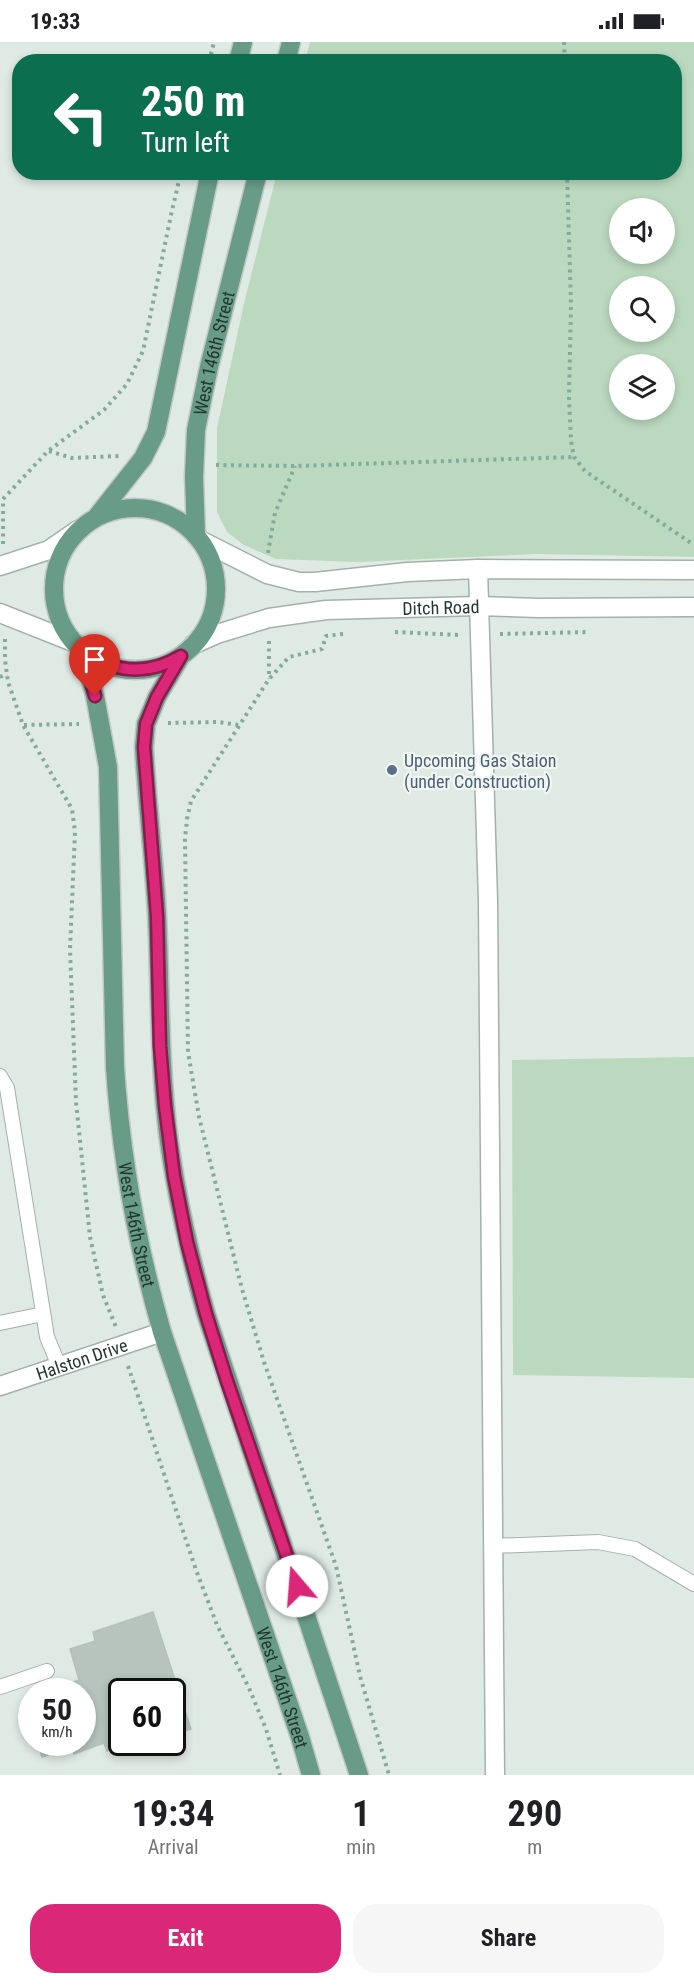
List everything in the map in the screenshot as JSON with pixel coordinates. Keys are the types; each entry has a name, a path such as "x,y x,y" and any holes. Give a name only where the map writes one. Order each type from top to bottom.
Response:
{"main road":[{"path":"188,650 157,667 131,670 105,665 78,647 60,621 53,585 63,549 78,530 96,517 138,466 152,443 208,180"},
{"name":"West 146th Street","path":"198,538 194,477 196,430 209,367 256,180"},
{"path":"96,517 128,507 149,508 170,515 180,520 198,538 212,562 215,575 216,594 208,624 157,697 146,724 144,747 157,916 160,1046 165,1106 174,1176 187,1242 206,1314 359,1775"},
{"name":"West 146th Street","path":"78,647 95,696 108,767 113,1019 118,1113 131,1207 148,1285 162,1332 311,1775"}],"street":[{"path":"0,566 49,550 78,530"},
{"name":"Ditch Road","path":"198,538 267,574 299,582 407,572 478,569 694,570"},
{"path":"478,569 488,901 495,1775"},
{"name":"Ditch Road","path":"188,650 217,634 269,618 326,610 478,606 694,608"},
{"path":"3,622 78,647"},
{"name":"Halston Drive","path":"0,1386 162,1332"}],"lane":[{"path":"0,1076 7,1088 6,1117 47,1337 59,1366"},
{"path":"0,1323 43,1314"},
{"path":"0,1332 16,1321"},
{"path":"493,1546 598,1542 635,1549 694,1584"},
{"path":"0,1687 47,1671"}],"path":[{"path":"2,525 2,499 48,451 104,410 127,384 143,351 179,180"},
{"path":"567,180 571,304 569,398 574,457 592,476 694,545"},
{"path":"48,451 72,458 121,456"},
{"path":"215,465 295,466 574,457"},
{"path":"267,558 275,513 295,466"},
{"path":"3,622 8,682 23,724 72,809 75,832 70,949 76,1102 90,1237 103,1296 111,1312"},
{"path":"353,632 326,636 322,649 289,657 269,679 191,801 187,819 188,1052 199,1117 242,1289 264,1362 336,1566 360,1676 389,1775"},
{"path":"387,632 446,635 599,632"},
{"path":"269,639 269,679"},
{"path":"0,676 7,674"},
{"path":"172,723 218,722 239,725"},
{"path":"23,724 77,724"},
{"path":"131,1378 196,1570 218,1625 266,1730 280,1775"}],"green space":[{"path":"310,42 694,42 694,557 536,554 357,562 276,559 244,545 227,532 217,512 217,428 245,299 275,180 682,180 682,54 307,54"},
{"path":"694,1057 694,1378 513,1375 512,1060"}],"building":[{"path":"153,1612 174,1678 108,1678 107,1751 104,1743 96,1746 96,1678 78,1678 70,1649 95,1641 93,1632"},
{"path":"186,1714 191,1729 186,1731"}],"place":[{"name":"Upcoming Gas Staion (under Construction)","path":"392,770"}],"route":[{"path":"95,696 82,651 105,665 131,670 157,667 181,656 157,697 146,724 144,747 157,916 160,1046 169,1146 187,1242 206,1314 297,1586"}]}
